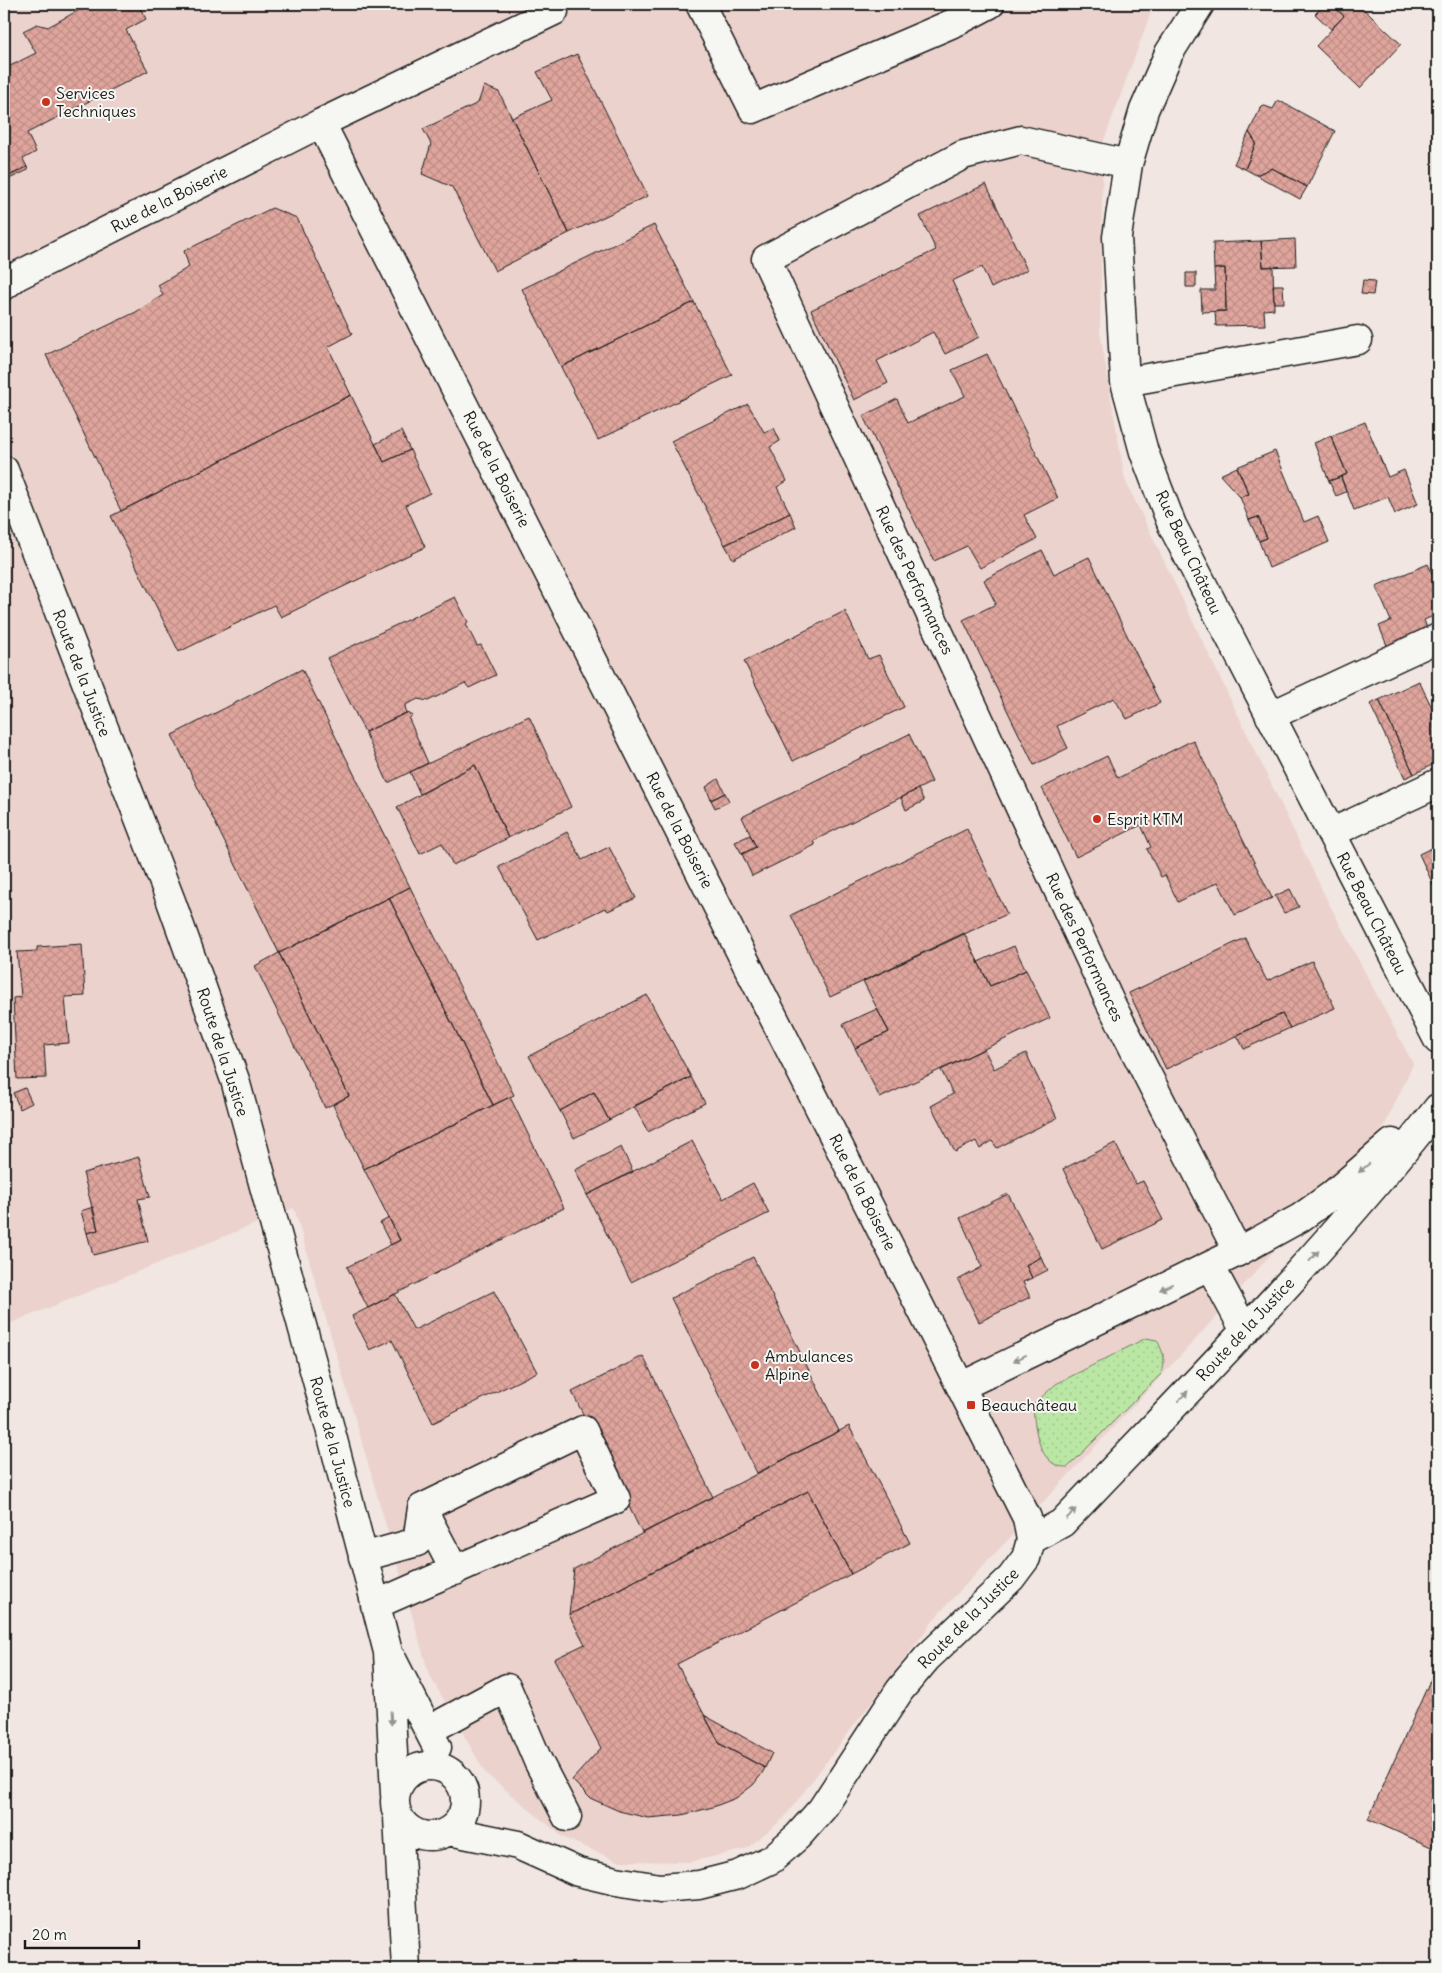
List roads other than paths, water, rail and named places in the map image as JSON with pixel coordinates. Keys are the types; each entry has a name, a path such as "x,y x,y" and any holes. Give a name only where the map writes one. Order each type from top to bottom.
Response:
{"street":[{"path":"700,4 753,109 954,12 990,4"},
{"name":"Rue Beau Château","path":"1200,4 1169,53 1144,110 1128,164 1117,237 1125,382 1144,452 1172,524 1438,1040"},
{"name":"Rue de la Boiserie","path":"8,279 321,123 554,11"},
{"name":"Rue de la Boiserie","path":"321,123 962,1386 1027,1518 1031,1540"},
{"name":"Rue des Performances","path":"1128,164 1021,140 963,155 766,258 1110,1002 1238,1252"},
{"path":"1125,382 1358,340"},
{"name":"Route de la Justice","path":"4,470 170,901 235,1080 331,1432 388,1652 406,1969"},
{"path":"1270,716 1438,638"},
{"path":"1331,833 1438,783"},
{"path":"962,1386 1210,1266 1300,1218 1376,1159 1438,1100"},
{"name":"Route de la Justice","path":"402,1904 408,1876 422,1850 443,1833 518,1845 578,1872 616,1881 660,1888 699,1885 738,1875 772,1859 798,1836 822,1809 900,1690 927,1658 1010,1578 1026,1558 1031,1540 1062,1524 1245,1330 1351,1215 1438,1108"},
{"path":"1210,1266 1245,1330"},
{"path":"376,1605 616,1499 583,1430 422,1508"},
{"path":"363,1557 417,1542 422,1508"},
{"path":"422,1508 455,1571"},
{"name":"Route de la Justice","path":"388,1652 449,1771"},
{"path":"429,1730 506,1688 538,1761 566,1817"},
{"path":"428,1765 439,1766 449,1771 458,1779 464,1789 466,1801 464,1813 458,1823 443,1833 426,1836 414,1833 404,1826 396,1805 399,1783 406,1774 416,1768 428,1765"},
{"name":"Route de la Justice","path":"466,1801 518,1845"}],"place":[{"name":"Services Techniques","path":"46,102"},
{"name":"Esprit KTM","path":"1097,819"},
{"name":"Ambulances Alpine","path":"755,1365"},
{"name":"Beauchâteau","path":"971,1405"}]}
